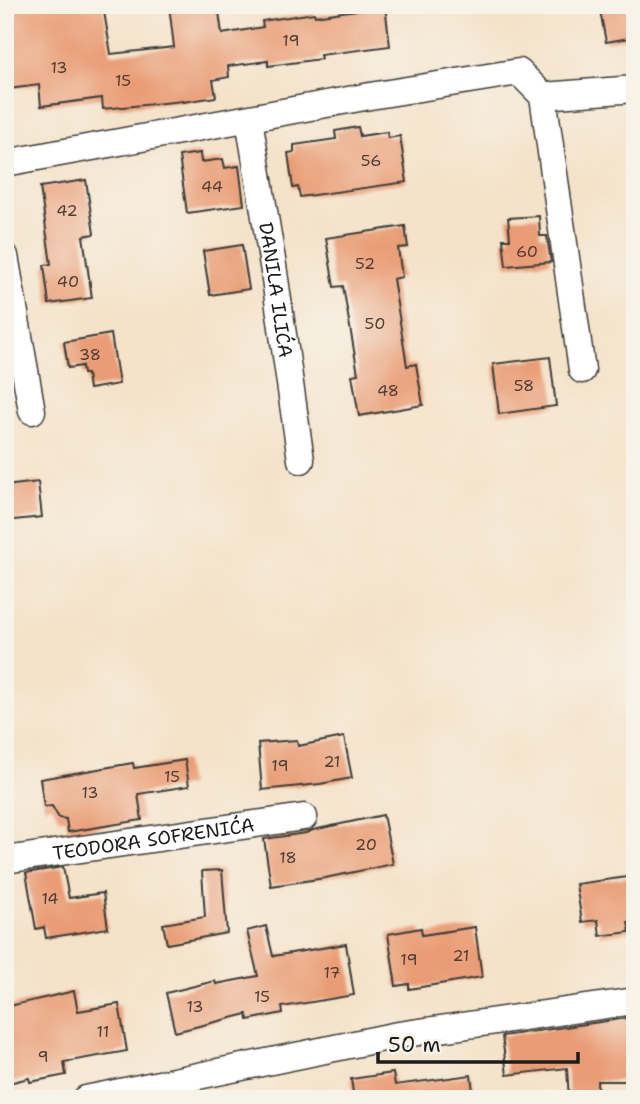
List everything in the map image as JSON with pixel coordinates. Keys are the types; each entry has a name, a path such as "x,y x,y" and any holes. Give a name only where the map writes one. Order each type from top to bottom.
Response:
{"street":[{"path":"5,163 519,72 543,96 582,370"},
{"path":"543,96 635,89"},
{"name":"DANILA ILIĆA","path":"249,119 301,460"},
{"path":"5,256 32,411"},
{"name":"TEODORA SOFRENIĆA","path":"5,860 304,817"},
{"path":"86,1099 398,1035 635,1001"}],"building":[{"path":"5,5 103,5 111,54 174,47 169,5 218,5 222,34 263,27 262,21 385,6 390,46 320,55 321,59 268,66 268,61 228,66 229,77 213,80 216,97 103,109 102,98 41,106 39,85 8,89 5,55 10,54"},
{"path":"599,5 635,5 635,37 606,42"},
{"path":"358,127 360,136 387,132 388,138 400,136 407,182 300,197 298,187 293,188 288,153 294,152 294,145 336,139 335,131"},
{"path":"200,153 201,162 223,159 225,168 239,166 244,205 187,213 179,156"},
{"path":"86,180 94,234 83,236 92,298 49,304 44,265 51,264 40,187"},
{"path":"539,216 540,236 547,236 551,262 506,266 503,239 510,239 508,218"},
{"path":"405,226 408,247 398,248 402,277 393,279 407,366 416,364 423,405 359,416 352,375 358,374 343,286 334,287 326,238"},
{"path":"242,245 249,289 210,295 203,251"},
{"path":"111,334 119,384 89,389 87,374 83,374 82,366 68,368 64,342"},
{"path":"550,357 556,406 499,414 493,364"},
{"path":"38,482 42,517 5,521 5,486"},
{"path":"344,737 352,778 262,790 258,743 297,740 298,746"},
{"path":"185,760 189,786 138,794 142,820 68,832 66,819 59,818 52,806 44,807 40,779 133,763 134,768"},
{"path":"383,815 393,864 271,886 264,839 306,833"},
{"path":"63,867 69,898 103,893 108,928 46,938 44,927 36,929 26,873"},
{"path":"222,870 227,933 167,944 163,924 205,917 202,871"},
{"path":"635,876 635,921 628,922 630,932 600,936 598,920 582,922 576,884"},
{"path":"266,926 273,956 346,944 354,995 282,1007 283,1013 248,1020 247,1014 175,1032 166,993 215,981 216,984 258,976 247,931"},
{"path":"475,927 482,977 409,989 409,984 396,986 388,934 421,928 422,935"},
{"path":"74,991 78,1011 119,1004 127,1051 64,1062 66,1075 30,1082 29,1078 5,1084 5,1007"},
{"path":"635,1017 635,1081 597,1081 598,1099 569,1099 567,1068 507,1075 502,1036"},
{"path":"393,1073 395,1085 471,1075 474,1099 354,1099 351,1079"}]}
